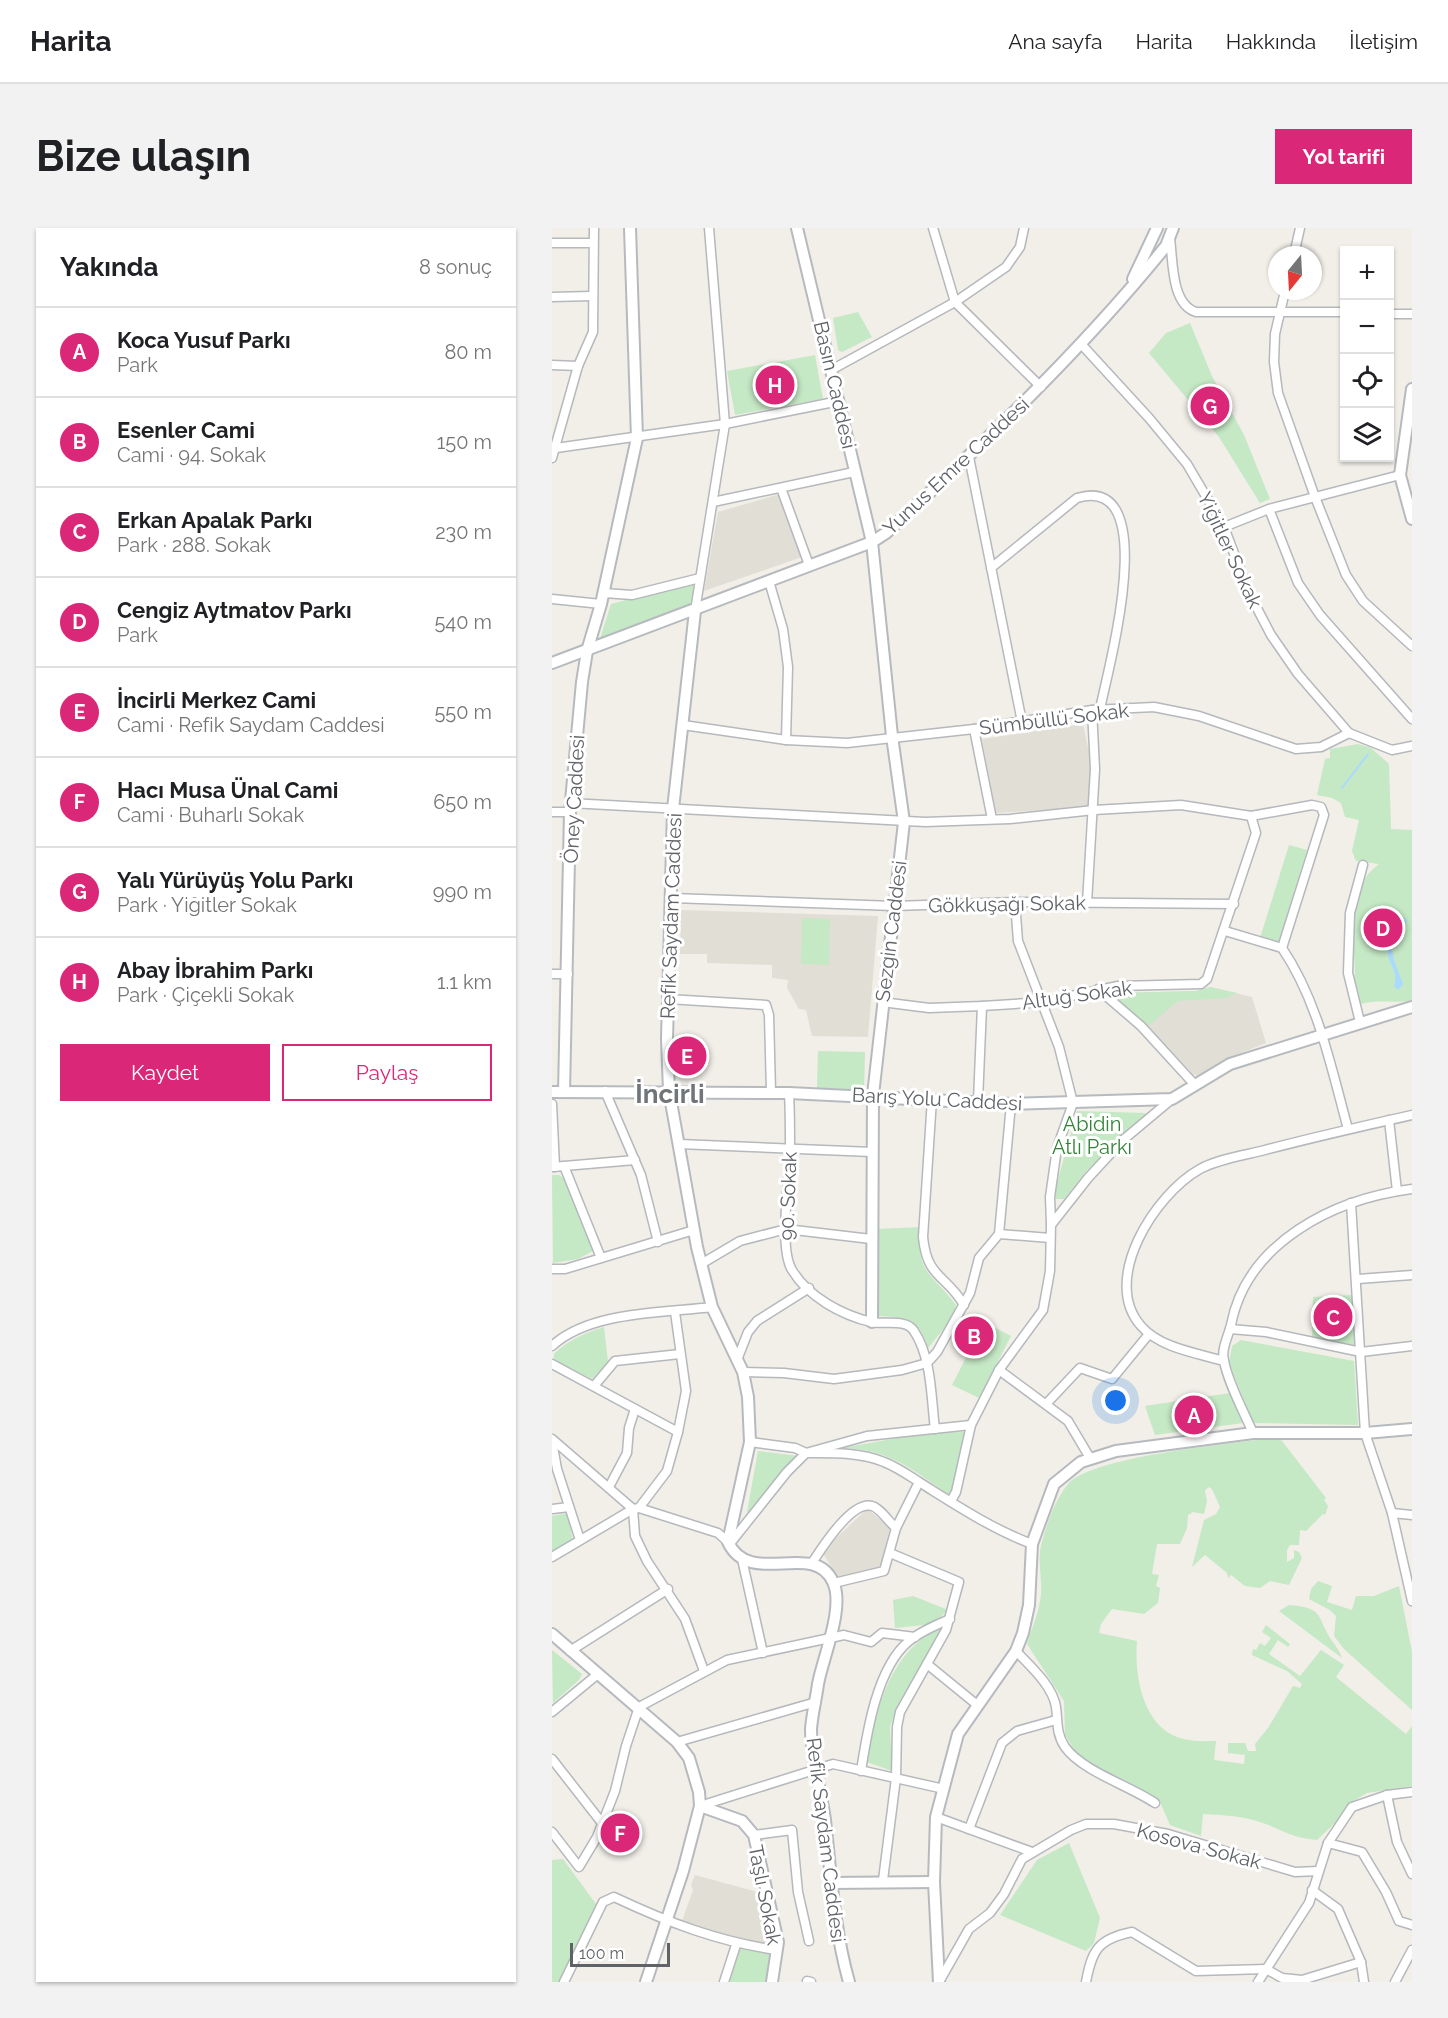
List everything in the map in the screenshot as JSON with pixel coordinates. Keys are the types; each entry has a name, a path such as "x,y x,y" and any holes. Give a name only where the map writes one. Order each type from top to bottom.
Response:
{"street":[{"path":"552,458 579,366 592,332 594,228"},
{"path":"587,651 603,599 637,438 630,228"},
{"path":"695,611 725,424 709,228"},
{"name":"Basın Caddesi","path":"797,228 833,369 854,472 872,542"},
{"path":"933,228 955,302 1041,387"},
{"path":"833,369 955,302 1006,267 1020,247 1024,228"},
{"name":"Yunus Emre Caddesi","path":"1125,296 1157,228"},
{"path":"1296,246 1300,228"},
{"path":"1172,231 1175,277 1182,303 1189,310 1196,312 1340,312"},
{"name":"Yunus Emre Caddesi","path":"552,663 695,611 872,542 886,533 969,457 1082,345 1161,252 1172,231"},
{"path":"552,243 593,243"},
{"path":"1150,244 1154,250 1161,252 1175,277"},
{"path":"552,297 592,296"},
{"path":"1283,300 1274,362 1278,393 1315,497 1346,574 1363,601 1412,646"},
{"path":"1394,314 1412,314"},
{"name":"Yiğitler Sokak","path":"1082,345 1149,418 1187,464 1224,527 1248,593 1283,655 1349,733"},
{"path":"552,365 579,366"},
{"path":"1412,389 1400,475 1409,496 1412,519"},
{"path":"556,448 725,424 839,401"},
{"path":"969,457 1022,722"},
{"path":"713,502 854,472"},
{"path":"1224,527 1269,509 1400,475"},
{"path":"781,488 809,565"},
{"path":"991,568 1077,498 1091,494 1104,498 1114,507 1124,528 1126,573 1096,710 1088,727 1095,769 1087,903"},
{"path":"1269,509 1298,583 1320,615 1412,719"},
{"name":"Sezgin Caddesi","path":"872,542 892,736 904,822 873,1095 872,1322"},
{"path":"552,599 603,599 632,595 700,578"},
{"path":"769,581 783,629 788,667 786,740"},
{"name":"Refik Saydam Caddesi","path":"695,611 673,809 668,999 669,1091 694,1230 712,1307 743,1372 748,1396 750,1443 728,1542"},
{"name":"Öney Caddesi","path":"558,1092 568,974 570,808 587,651"},
{"name":"Sümbüllü Sokak","path":"683,724 786,740 848,743 892,736 974,729 1096,710 1154,707 1179,711 1296,749 1321,747 1349,733"},
{"path":"974,729 992,819"},
{"path":"1349,733 1392,750 1412,746"},
{"path":"552,812 570,808 673,809 904,822 992,819 1180,805 1251,816 1312,806 1323,810 1282,948"},
{"name":"Altuğ Sokak","path":"882,1002 929,1008 982,1006 1043,1002 1098,989 1201,984 1207,979 1225,931 1256,833 1251,816"},
{"path":"1360,1022 1348,973 1350,913 1363,865"},
{"name":"Gökkuşağı Sokak","path":"672,898 894,906 1015,902 1234,904"},
{"path":"951,1501 956,1492 971,1425 999,1370 1043,1310 1050,1271 1050,1197 1057,1148 1073,1103 1059,1047 1018,941 1015,902"},
{"path":"1225,931 1282,948 1301,978 1321,1034 1348,1129"},
{"path":"552,974 568,974"},
{"path":"1098,989 1141,1026 1196,1085"},
{"path":"668,999 766,1005 769,1015 771,1092"},
{"path":"978,1101 982,1006"},
{"name":"Barış Yolu Caddesi","path":"558,1092 771,1092 873,1095 1011,1104 1172,1099 1230,1064 1412,1006"},
{"path":"605,1091 641,1175 658,1242"},
{"name":"90. Sokak","path":"789,1093 790,1149 786,1255 792,1270 832,1308 872,1322 906,1324 914,1330 927,1363 935,1429"},
{"path":"932,1099 923,1237 925,1258 933,1273 956,1290 964,1305"},
{"path":"1051,1225 1088,1178 1124,1140 1172,1099"},
{"path":"552,1104 557,1167 601,1258"},
{"path":"743,1372 784,1373 834,1379 902,1370 927,1363 938,1352 970,1293 979,1258 999,1234 1011,1104"},
{"path":"1224,1361 1158,1341 1130,1312 1126,1285 1133,1250 1149,1220 1171,1191 1200,1169 1348,1129 1412,1115"},
{"path":"1389,1120 1397,1191"},
{"path":"679,1144 872,1152"},
{"path":"557,1167 635,1161"},
{"path":"1253,1433 1224,1361 1224,1347 1234,1308 1248,1278 1272,1250 1301,1227 1352,1203 1412,1189"},
{"path":"1352,1203 1365,1433 1392,1514 1412,1601"},
{"path":"701,1264 740,1241 786,1229 871,1239"},
{"path":"552,1269 565,1269 694,1230"},
{"path":"999,1234 1050,1238"},
{"path":"1358,1279 1412,1275"},
{"path":"737,1359 748,1332 757,1322 809,1288"},
{"path":"552,1346 584,1326 712,1307"},
{"path":"552,1557 636,1508 667,1471 686,1391 686,1374 680,1354 675,1312"},
{"path":"1230,1329 1266,1332 1360,1352 1412,1346"},
{"path":"1047,1403 1080,1368 1112,1379 1149,1334"},
{"path":"594,1386 615,1361 680,1354"},
{"path":"552,1364 678,1432"},
{"path":"999,1370 1047,1403 1068,1421 1090,1458"},
{"path":"609,1487 627,1453 629,1428 635,1409"},
{"path":"728,1542 734,1539 773,1489 806,1453 867,1436 971,1425"},
{"path":"939,1982 934,1882 936,1817 958,1734 976,1704 1016,1651 1029,1605 1032,1544 1054,1484 1081,1462 1116,1452 1253,1433 1365,1433 1412,1429"},
{"path":"552,1440 636,1508 718,1533 728,1542 736,1555 753,1563 812,1563 827,1572 834,1583 884,1571 896,1528 919,1482"},
{"path":"552,1440 580,1540"},
{"path":"750,1443 795,1448 806,1453 859,1456 882,1461 1006,1534 1032,1544"},
{"path":"812,1563 834,1529 858,1509 868,1505 874,1506 896,1528"},
{"path":"552,1509 569,1507"},
{"path":"636,1508 635,1536 647,1561 668,1589 685,1619 704,1671"},
{"path":"1392,1514 1412,1515"},
{"path":"883,1880 896,1778 897,1727 900,1712 950,1619 959,1582 890,1553"},
{"path":"742,1559 763,1653"},
{"name":"Refik Saydam Caddesi","path":"834,1583 836,1614 823,1659 811,1730 839,1945 849,1982"},
{"path":"570,1651 668,1589"},
{"path":"861,1770 871,1715 880,1688 893,1661 908,1641 950,1619"},
{"path":"552,1832 579,1867 602,1823 615,1791 639,1707 704,1671 727,1660 844,1635 871,1642 882,1633 915,1637"},
{"path":"552,1634 677,1742 689,1758 699,1792 700,1806 667,1922 646,1982"},
{"path":"1016,1651 1035,1670 1051,1693 1056,1706 1059,1737 1070,1754 1155,1803"},
{"path":"927,1664 976,1704"},
{"path":"552,1712 598,1674"},
{"path":"677,1742 816,1702"},
{"path":"969,1829 1002,1743 1017,1731 1056,1720"},
{"path":"552,1759 602,1823"},
{"path":"700,1806 816,1767 833,1764 944,1789"},
{"path":"1258,1982 1308,1903 1328,1843 1352,1807 1387,1795 1412,1792"},
{"path":"1387,1795 1397,1842 1412,1874"},
{"name":"Taşlı Sokak","path":"700,1806 742,1821 754,1835 778,1942 772,1982"},
{"path":"936,1817 1032,1852"},
{"name":"Kosova Sokak","path":"939,1982 969,1929 990,1913 1004,1894 1022,1858 1086,1824 1114,1824 1180,1837 1295,1872 1318,1870"},
{"path":"754,1835 792,1830 798,1892 809,1941"},
{"path":"1328,1843 1362,1852 1386,1892 1399,1921 1412,1925"},
{"path":"832,1883 883,1880 934,1882"},
{"path":"1312,1890 1338,1909 1361,1962 1364,1982"},
{"path":"564,1982 603,1902 614,1897 667,1922 736,1945 777,1950"},
{"path":"1086,1982 1091,1955 1110,1936 1132,1932 1196,1971 1266,1969 1282,1978 1302,1980 1361,1962"},
{"path":"724,1982 736,1945"},
{"path":"1395,1982 1412,1950"}],"shaded area":[{"path":"780,494 802,557 704,591 718,512"},
{"path":"1083,724 1092,766 1091,807 996,813 982,739"},
{"path":"681,910 878,916 868,1037 812,1036 806,1010 799,1009 787,988 788,980 772,978 772,965 707,963 707,954 680,954"},
{"path":"1210,987 1252,997 1266,1043 1231,1057 1198,1076 1193,1074 1148,1026 1116,1000 1119,993 1196,991"},
{"path":"867,1509 890,1527 880,1568 837,1577 822,1551"},
{"path":"695,1875 761,1893 773,1938 771,1944 743,1940 682,1921 693,1890 691,1885"}],"green space":[{"path":"858,312 872,337 842,352 838,350 833,318"},
{"path":"1190,323 1212,376 1244,435 1270,499 1260,503 1219,437 1149,353 1166,333"},
{"path":"815,355 823,399 735,415 727,371"},
{"path":"694,582 691,609 598,645 611,604"},
{"path":"1358,744 1371,748 1389,764 1391,829 1412,830 1412,1000 1361,1004 1357,999 1350,975 1355,975 1353,930 1357,900 1368,874 1379,864 1356,861 1352,851 1359,820 1345,817 1341,803 1332,798 1317,795 1325,759 1330,758 1330,749"},
{"path":"1289,845 1307,850 1278,944 1260,938"},
{"path":"802,918 830,919 829,965 801,964"},
{"path":"1210,987 1237,993 1226,998 1178,1001 1148,1026 1116,1000 1119,993 1196,991"},
{"path":"818,1051 865,1052 864,1090 817,1088"},
{"name":"Abidin Atlı Parkı","path":"1077,1111 1145,1113 1147,1116 1087,1170 1064,1199 1056,1199 1055,1190"},
{"path":"552,1175 559,1175 567,1181 593,1251 578,1259 553,1263"},
{"path":"921,1227 920,1254 923,1263 932,1278 956,1305 951,1320 928,1348 920,1330 910,1321 897,1317 878,1316 877,1229"},
{"path":"1352,1295 1356,1346 1312,1337 1313,1297"},
{"path":"984,1322 1011,1336 979,1398 952,1385"},
{"path":"604,1327 608,1362 592,1379 554,1360 554,1354 571,1341"},
{"path":"1241,1340 1354,1361 1358,1425 1253,1423 1229,1363 1232,1346"},
{"path":"1230,1393 1243,1423 1155,1435 1145,1406"},
{"path":"965,1432 957,1475 949,1495 887,1456 859,1449 842,1448 925,1433"},
{"path":"1279,1437 1326,1498 1324,1500 1328,1506 1325,1515 1323,1514 1306,1531 1300,1530 1299,1545 1290,1545 1287,1550 1287,1562 1294,1558 1294,1550 1299,1552 1302,1558 1289,1585 1270,1581 1260,1588 1245,1586 1231,1575 1228,1578 1227,1573 1205,1555 1192,1567 1204,1520 1216,1514 1220,1507 1212,1489 1208,1487 1205,1491 1207,1501 1204,1514 1193,1512 1188,1515 1187,1528 1180,1544 1157,1544 1152,1574 1159,1575 1156,1586 1160,1588 1158,1603 1144,1614 1112,1609 1101,1624 1099,1633 1137,1641 1137,1670 1140,1685 1150,1713 1159,1725 1170,1734 1184,1739 1216,1741 1214,1760 1244,1764 1245,1755 1228,1753 1228,1743 1245,1743 1248,1751 1256,1751 1255,1744 1268,1728 1293,1686 1300,1688 1302,1684 1287,1671 1252,1655 1253,1649 1256,1650 1260,1643 1265,1646 1271,1638 1262,1632 1266,1625 1290,1644 1288,1647 1278,1640 1269,1654 1300,1676 1321,1650 1344,1665 1336,1677 1406,1734 1412,1726 1412,1786 1367,1793 1351,1802 1334,1824 1317,1840 1294,1836 1248,1819 1203,1814 1201,1836 1170,1825 1160,1802 1126,1781 1094,1767 1075,1751 1065,1735 1064,1701 1027,1644 1040,1601 1040,1549 1059,1497 1068,1484 1082,1474 1134,1458"},
{"path":"758,1451 807,1457 751,1516 747,1512"},
{"path":"568,1513 573,1542 552,1552 552,1516"},
{"path":"1318,1581 1332,1586 1327,1602 1352,1610 1356,1596 1374,1596 1399,1586 1412,1652 1412,1710 1344,1649 1334,1636 1336,1616 1330,1610 1309,1599 1311,1589"},
{"path":"913,1596 948,1610 933,1624 895,1628 893,1600"},
{"path":"1289,1605 1308,1608 1317,1614 1342,1658 1279,1611"},
{"path":"945,1625 898,1704 890,1727 892,1771 867,1762 875,1721 889,1682 911,1649 926,1636"},
{"path":"552,1650 582,1674 579,1680 553,1703"},
{"path":"1069,1843 1100,1918 1094,1943 1086,1951 1000,1915 1037,1860"},
{"path":"563,1859 596,1904 560,1982 552,1982 552,1860"},
{"path":"740,1948 769,1954 766,1982 728,1982"}],"water":[{"path":"1405,917 1407,922 1394,935 1392,943 1394,959 1403,984 1398,990 1394,986 1395,973 1389,959 1388,949 1394,928"}],"waterway":[{"path":"1342,788 1368,754"}],"place":[{"name":"Abay İbrahim Parkı","path":"775,385"},
{"name":"Yalı Yürüyüş Yolu Parkı","path":"1210,406"},
{"name":"Cengiz Aytmatov Parkı","path":"1383,928"},
{"name":"İncirli Merkez Cami","path":"687,1056"},
{"name":"Erkan Apalak Parkı","path":"1333,1317"},
{"name":"Esenler Cami","path":"974,1336"},
{"name":"Koca Yusuf Parkı","path":"1194,1415"},
{"name":"Hacı Musa Ünal Cami","path":"620,1833"}],"district":[{"name":"İncirli","path":"670,1094"}]}
